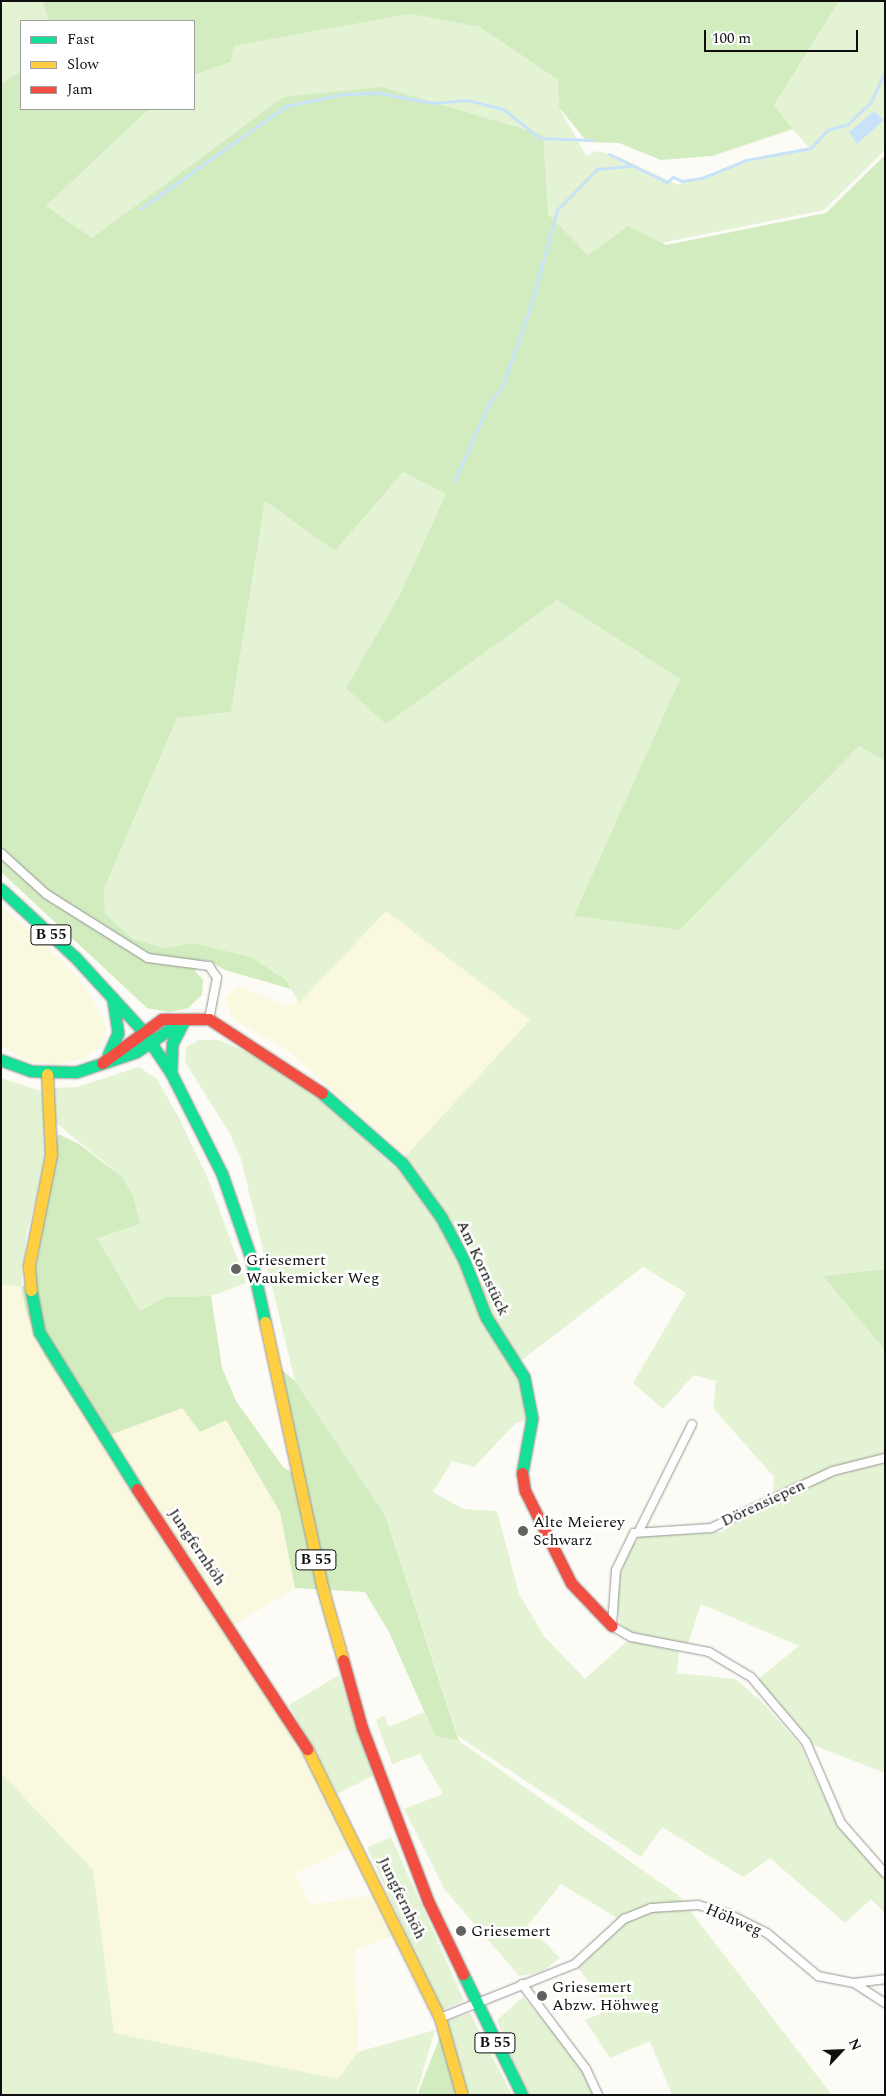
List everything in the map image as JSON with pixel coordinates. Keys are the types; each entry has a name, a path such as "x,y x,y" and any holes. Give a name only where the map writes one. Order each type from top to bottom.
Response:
{"street":[{"path":"1,853 46,894 148,958 209,966 218,978 209,1019 162,1019 142,1030 102,1063"},
{"name":"B 55","path":"1,889 112,995 142,1030 171,1073 218,1166 251,1258 323,1590 362,1728 429,1903 475,2002 522,2095"},
{"path":"102,1063 118,1032 112,995"},
{"path":"1,1060 47,1074 76,1072 121,1059 185,1019"},
{"path":"171,1073 172,1044 185,1019"},
{"name":"Am Kornstück","path":"209,1019 266,1052 367,1130 402,1163 441,1217 464,1260 486,1317 517,1364 530,1395 532,1418 521,1470 525,1492 572,1583 612,1626"},
{"name":"Jungfernhöh","path":"47,1074 51,1155 29,1265 32,1310 39,1332 64,1378 314,1758 440,2018 462,2095"},
{"path":"692,1424 639,1531 625,1547 616,1570 612,1626 631,1637 709,1652 751,1677 806,1742 841,1823 885,1873"},
{"name":"Dörensiepen","path":"639,1531 711,1528 833,1471 885,1458"},
{"name":"Höhweg","path":"440,2018 475,2002 575,1964 635,1911 687,1905 749,1923 818,1976 854,1983 885,1979"},
{"path":"854,1983 885,2003"},
{"path":"522,1984 586,2069 598,2095"}],"green space":[{"path":"7,1 42,1 49,20 20,20 20,72 1,84 1,5"},
{"path":"42,1 839,1 774,106 793,129 712,156 661,160 619,143 587,142 559,107 558,80 480,27 410,14 234,46 231,62 195,75 195,20 49,20"},
{"path":"839,1 885,1 885,150 824,210 661,243 628,226 588,255 548,214 283,97 92,238 46,206 148,110 195,110 195,75 231,62 234,46 410,14 480,27 558,80 559,107 586,156 597,151 619,157 678,185 742,163 810,149 774,107"},
{"path":"20,72 20,110 148,110 46,206 92,238 283,97 382,87 543,135 548,214 588,255 628,226 666,245 826,213 885,155 885,761 859,746 680,930 574,916 680,679 557,600 386,724 346,688 400,594 446,494 403,472 335,551 265,501 231,712 177,718 104,889 105,914 133,939 165,948 191,943 251,957 286,980 291,989 225,970 207,960 195,971 203,980 202,995 188,1008 170,1012 147,1008 1,872 1,84"},
{"path":"403,472 446,494 400,594 346,688 386,723 557,600 680,679 575,916 680,930 859,746 885,761 885,1269 824,1276 885,1350 885,1773 808,1743 757,1680 799,1646 701,1604 688,1644 632,1634 620,1623 615,1592 629,1548 641,1536 722,1532 773,1497 774,1477 713,1408 716,1381 694,1375 663,1409 633,1383 686,1293 643,1267 518,1363 532,1418 516,1423 474,1467 452,1461 433,1492 463,1509 497,1511 519,1594 544,1636 585,1679 627,1641 679,1651 677,1673 735,1679 762,1702 800,1745 836,1822 885,1871 885,1913 871,1899 845,1923 770,1858 743,1877 662,1827 641,1857 458,1736 385,1515 295,1381 241,1159 230,1134 185,1062 186,1047 199,1040 219,1040 256,1056 325,1102 395,1168 530,1020 386,911 299,1003 286,980 191,943 165,948 133,939 105,914 104,889 177,718 231,712 265,501 335,551"},
{"path":"1,904 78,977 98,1008 106,1025 102,1045 85,1058 55,1065 23,1059 1,1046"},
{"path":"386,911 531,1021 406,1156 286,1049 233,1019 225,998 238,986 282,1004 299,1003"},
{"path":"139,1067 157,1079 179,1118 209,1181 246,1283 211,1296 166,1297 140,1311 97,1238 122,1177 55,1122 54,1088 77,1087"},
{"path":"1,1078 43,1092 47,1155 27,1232 21,1286 1,1285"},
{"path":"58,1134 79,1144 122,1177 133,1196 140,1224 97,1238 140,1311 166,1297 211,1296 222,1368 236,1401 283,1467 296,1475 275,1364 295,1381 385,1515 459,1741 435,1736 389,1632 365,1592 295,1588 280,1512 226,1420 200,1432 182,1408 99,1439 44,1355 27,1315 21,1286 33,1286"},
{"path":"885,1269 885,1350 823,1276"},
{"path":"1,1285 21,1286 24,1302 183,1408 226,1420 280,1512 295,1588 224,1631 285,1723 352,1846 294,1874 311,1905 375,1894 395,1935 355,1950 358,2052 338,2079 114,2033 93,1870 1,1773"},
{"path":"339,1675 373,1776 337,1794 289,1705"},
{"path":"424,1712 435,1736 459,1741 678,1895 832,2095 672,2095 650,2041 610,2058 585,2020 610,2010 575,1964 617,1918 561,1884 528,1925 560,1958 541,1972 519,1976 445,1890 404,1809 443,1794 420,1754 392,1764 376,1720 384,1716 389,1727"},
{"path":"1,1773 93,1870 114,2033 338,2079 358,2052 435,2030 416,2095 1,2095"},
{"path":"391,1837 464,2001 440,2011 367,1848"},
{"path":"523,1997 586,2069 598,2095 527,2095 497,2020"},
{"path":"470,2013 512,2095 468,2095 445,2021"},
{"path":"444,2027 461,2095 417,2095"}],"water":[{"path":"874,111 884,120 857,144 849,132"}],"waterway":[{"path":"609,154 667,182 673,177 682,181 702,178 746,160 811,148 827,130 848,124 871,102 885,70"},
{"path":"140,209 286,106 344,94 379,93 433,103 467,100 503,109 540,138 592,140"},
{"path":"454,482 488,405 502,387 530,308 557,210 597,169 630,166"}],"traffic: fast":[{"path":"1,889 75,957 142,1030 171,1073 222,1174 251,1258 265,1322"},
{"path":"108,1055 118,1033 112,997"},
{"path":"1,1060 31,1071 76,1072 136,1052 185,1019"},
{"path":"171,1073 172,1044 183,1022"},
{"path":"322,1093 402,1163 441,1217 464,1260 486,1317 524,1377 532,1418 522,1473"},
{"path":"31,1290 39,1332 137,1489"},
{"path":"463,1974 522,2095"}],"traffic: slow":[{"path":"31,1290 29,1265 51,1155 47,1074"},
{"path":"265,1322 323,1590 343,1660"},
{"path":"307,1749 440,2018 462,2095"}],"traffic: jam":[{"path":"102,1063 162,1019 209,1019 322,1093"},
{"path":"522,1473 525,1491 571,1583 612,1626"},
{"path":"137,1489 307,1749"},
{"path":"343,1660 362,1728 429,1903 463,1974"}],"place":[{"name":"Griesemert Waukemicker Weg","path":"236,1269"},
{"name":"Alte Meierey Schwarz","path":"523,1531"},
{"name":"Griesemert","path":"461,1931"},
{"name":"Griesemert Abzw. Höhweg","path":"542,1996"}]}
